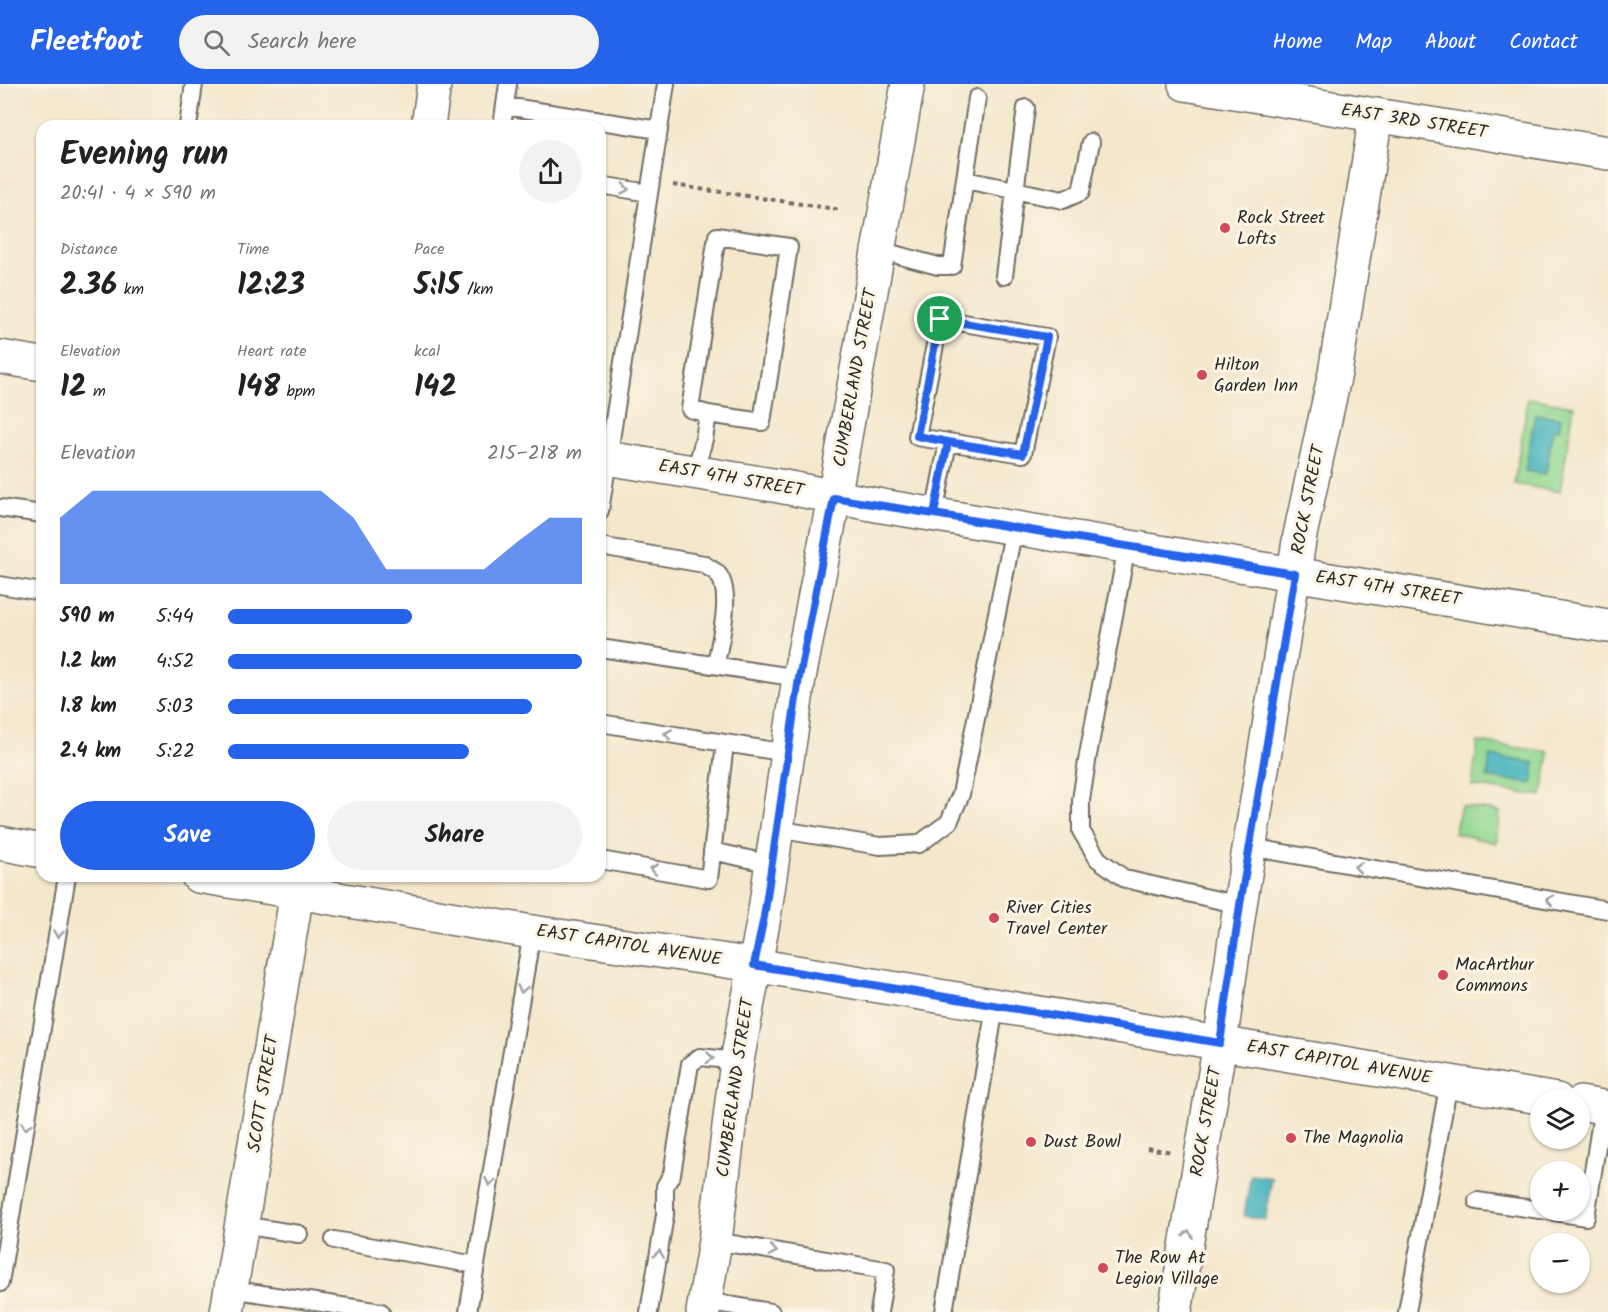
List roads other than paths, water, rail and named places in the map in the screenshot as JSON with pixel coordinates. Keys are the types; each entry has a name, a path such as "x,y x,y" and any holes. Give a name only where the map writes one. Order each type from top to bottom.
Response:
{"street":[{"path":"429,120 434,84"},
{"name":"CUMBERLAND STREET","path":"704,1306 715,1241 737,1061 764,917 799,678 834,498 908,84"},
{"name":"EAST 3RD STREET","path":"1185,84 1608,153"},
{"name":"ROCK STREET","path":"1175,1312 1300,535 1335,373 1376,115"},
{"path":"0,357 36,363"},
{"name":"EAST 4TH STREET","path":"606,458 1608,626"},
{"path":"0,843 36,850"},
{"name":"EAST CAPITOL AVENUE","path":"273,882 298,884 532,932 754,965 1530,1096"},
{"name":"SCOTT STREET","path":"229,1300 298,884"}],"lane":[{"path":"189,120 194,84"},
{"path":"503,120 508,84"},
{"path":"606,446 666,84"},
{"path":"879,250 938,266 952,266 977,98"},
{"path":"505,106 595,120"},
{"path":"1004,276 1026,108"},
{"path":"606,122 659,130"},
{"path":"965,180 1063,200 1081,192 1091,142"},
{"path":"606,185 650,187"},
{"path":"717,236 789,247 762,422 708,414 690,409 717,236"},
{"path":"940,319 1047,337 1023,454 948,442 917,436 940,319"},
{"path":"696,473 708,414"},
{"path":"934,514 948,442"},
{"path":"0,508 36,513"},
{"path":"776,829 880,846 919,844 949,822 961,794 1014,528"},
{"path":"1127,546 1086,766 1081,800 1081,831 1098,860 1125,879 1240,905"},
{"path":"606,547 704,564 716,573 723,583 726,600 716,665"},
{"path":"0,585 36,591"},
{"path":"606,649 799,678"},
{"path":"606,724 787,753"},
{"path":"606,861 709,879 725,744"},
{"path":"1250,847 1608,910"},
{"path":"712,850 771,864"},
{"path":"0,1283 67,882"},
{"path":"468,1312 532,932"},
{"path":"944,1312 995,1007"},
{"path":"649,1312 665,1215 664,1186 672,1174 690,1064 700,1057 737,1061"},
{"path":"1407,1312 1449,1082"},
{"path":"1590,1177 1597,1106"},
{"path":"1477,1201 1530,1208"},
{"path":"242,1225 299,1234"},
{"path":"334,1240 476,1265"},
{"path":"715,1241 886,1270 879,1312"},
{"path":"229,1300 381,1312"},
{"path":"704,1306 771,1312"}],"water":[{"path":"1535,414 1561,418 1559,430 1553,429 1546,474 1525,471"},
{"path":"1490,756 1535,763 1532,784 1487,777"},
{"path":"1251,1175 1272,1178 1265,1220 1244,1216"}],"place":[{"name":"Rock Street Lofts","path":"1225,228"},
{"name":"Hilton Garden Inn","path":"1202,375"},
{"name":"River Cities Travel Center","path":"994,918"},
{"name":"MacArthur Commons","path":"1443,975"},
{"name":"The Magnolia","path":"1291,1138"},
{"name":"Dust Bowl","path":"1031,1142"},
{"name":"The Row At Legion Village","path":"1103,1268"}]}
